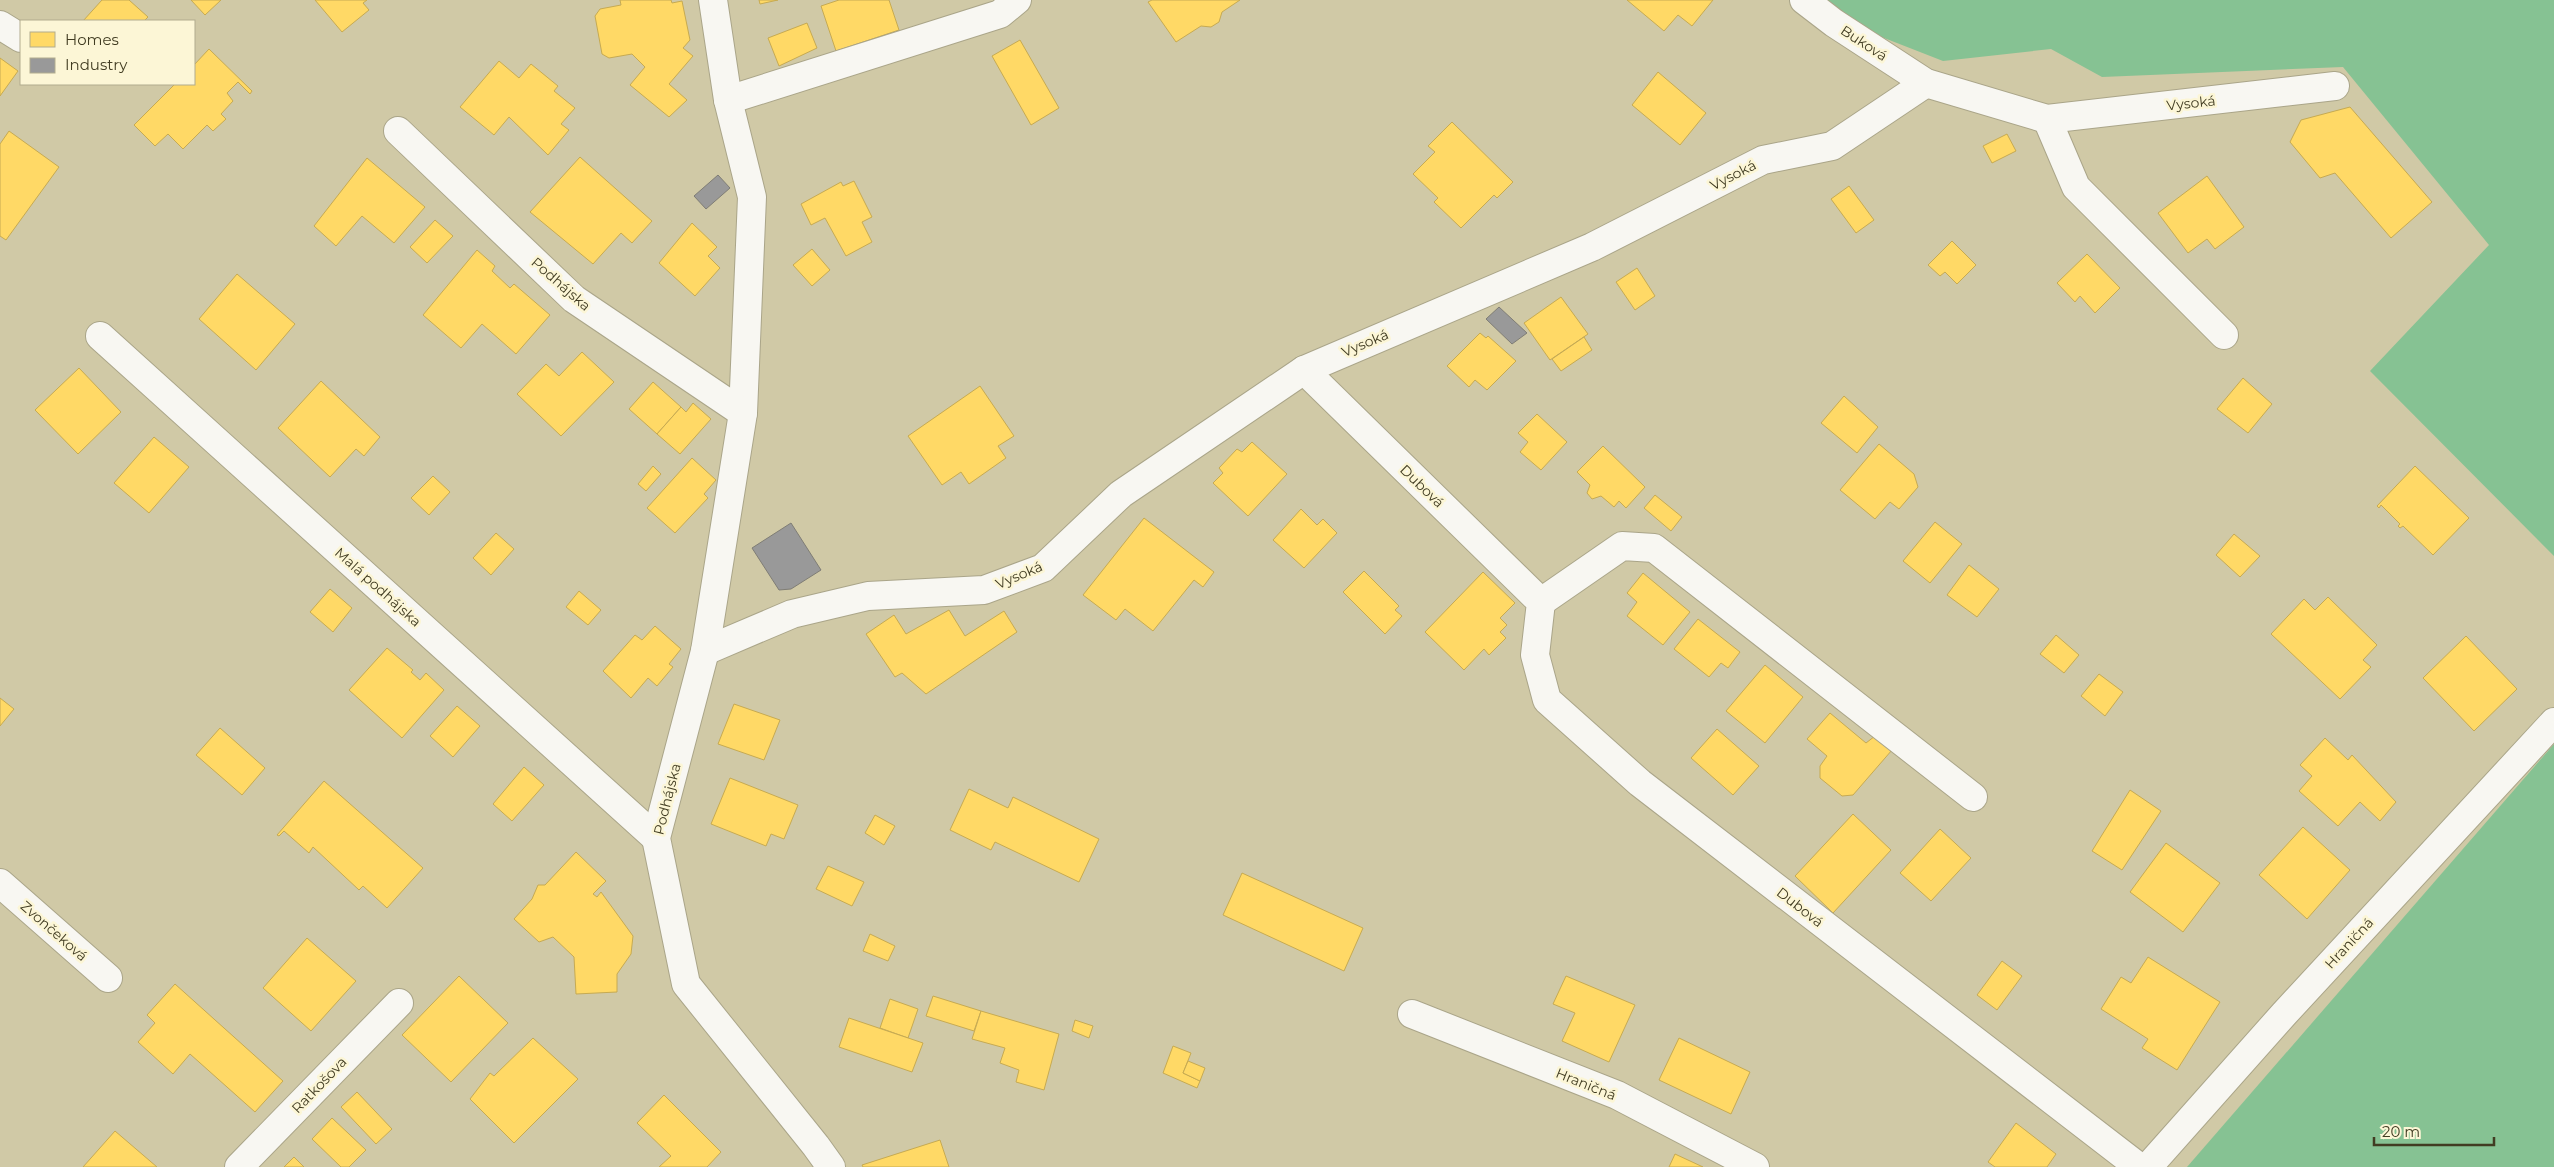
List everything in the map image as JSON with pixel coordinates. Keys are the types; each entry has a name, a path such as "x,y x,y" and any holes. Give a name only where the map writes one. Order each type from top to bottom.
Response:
{"street":[{"name":"Podhájska","path":"713,0 728,100 752,197 743,413 704,652 656,838 686,984 831,1167"},
{"path":"728,100 1000,14 1017,0"},
{"name":"Buková","path":"1804,0 1926,83"},
{"path":"0,25 20,37"},
{"name":"Vysoká","path":"704,652 792,614 868,596 984,590 1044,568 1122,494 1304,370 1592,247 1763,160 1832,146 1926,83 2047,119 2335,86"},
{"path":"2047,119 2076,187 2224,335"},
{"name":"Podhájska","path":"398,131 574,299 743,413"},
{"name":"Malá podhájska","path":"100,336 656,838"},
{"name":"Dubová","path":"1304,370 1541,602 1535,655 1547,700 1640,783 2139,1167"},
{"path":"1541,602 1622,546 1654,548 1973,796"},
{"name":"Hraničná","path":"2148,1167 2284,1014 2554,722"},
{"name":"Zvončeková","path":"0,883 108,978"},
{"name":"Ratkošova","path":"239,1167 400,1003"},
{"name":"Hraničná","path":"1412,1014 1617,1095 1755,1167"}],"green space":[{"path":"1820,0 2554,0 2554,556 2370,371 2489,245 2343,67 2102,77 2051,49 1943,61 1856,27"},
{"path":"2554,744 2554,1167 2187,1167"}],"building: Homes":[{"path":"102,0 129,0 148,17 145,20 84,20"},
{"path":"191,0 221,0 205,15"},
{"path":"315,0 367,0 363,3 369,10 342,32"},
{"path":"620,0 671,0 672,3 682,1 690,40 683,48 693,56 669,84 687,100 669,117 630,85 645,67 632,54 609,58 602,54 595,16 600,9 621,5"},
{"path":"759,0 778,0 760,4"},
{"path":"839,0 889,0 899,30 836,51 821,6"},
{"path":"1152,0 1240,0 1222,12 1219,22 1211,27 1201,26 1176,42 1148,2"},
{"path":"1627,0 1713,0 1692,26 1678,15 1664,31"},
{"path":"807,23 817,48 779,66 768,38"},
{"path":"1020,40 1059,108 1031,125 992,56"},
{"path":"209,49 252,91 250,94 238,82 227,93 233,101 221,114 226,119 213,131 207,125 183,149 168,134 155,146 134,125 174,85 195,85 195,64"},
{"path":"0,58 18,71 0,96"},
{"path":"499,61 519,78 531,64 558,86 554,91 575,108 561,124 569,130 548,155 509,117 494,135 460,107"},
{"path":"1658,72 1706,113 1680,145 1632,105"},
{"path":"2350,107 2432,202 2391,238 2335,173 2320,178 2290,142 2301,120"},
{"path":"1452,122 1513,182 1497,198 1494,195 1461,228 1434,202 1438,198 1413,174 1435,152 1428,146"},
{"path":"9,131 59,167 6,240 0,236 0,144"},
{"path":"2007,134 2016,151 1992,163 1983,146"},
{"path":"580,157 652,221 632,243 621,233 593,264 530,212"},
{"path":"367,158 425,207 394,243 362,216 336,246 314,226"},
{"path":"2207,176 2244,227 2215,249 2207,239 2188,253 2158,213"},
{"path":"854,181 872,217 862,222 872,242 846,256 825,218 811,225 801,204 841,182 843,186"},
{"path":"1849,186 1874,220 1856,233 1831,199"},
{"path":"435,220 453,236 427,263 410,247"},
{"path":"692,223 717,247 708,256 720,268 695,296 659,263"},
{"path":"1952,241 1976,265 1957,284 1945,272 1940,276 1928,265"},
{"path":"812,249 830,270 812,286 793,265"},
{"path":"477,250 495,266 492,271 510,288 514,284 550,315 516,354 482,324 461,348 423,315"},
{"path":"2087,254 2120,288 2095,313 2080,296 2075,302 2057,283"},
{"path":"1637,268 1655,296 1635,310 1616,282"},
{"path":"237,274 295,324 256,370 199,319"},
{"path":"1561,297 1588,334 1550,360 1524,323"},
{"path":"1480,333 1486,338 1488,336 1516,361 1487,390 1475,380 1469,387 1447,366"},
{"path":"1584,337 1592,350 1561,371 1552,359"},
{"path":"582,352 614,382 561,436 517,394 546,364 559,376"},
{"path":"79,368 121,412 78,454 35,410"},
{"path":"2243,378 2272,404 2248,433 2217,409"},
{"path":"321,381 380,437 364,456 356,449 330,477 278,428"},
{"path":"653,382 681,407 657,434 629,409"},
{"path":"980,386 1014,436 998,446 1006,458 969,484 961,472 942,485 908,436"},
{"path":"1844,396 1878,427 1857,453 1821,423"},
{"path":"693,403 711,419 680,454 657,434 681,407 686,412"},
{"path":"1537,414 1567,442 1541,470 1520,452 1528,442 1518,433"},
{"path":"154,437 189,467 149,513 114,483"},
{"path":"1252,442 1287,474 1248,516 1213,483 1223,473 1219,468 1237,449 1242,452"},
{"path":"1879,444 1914,474 1918,487 1899,509 1890,502 1875,519 1840,490"},
{"path":"1603,446 1645,487 1626,508 1619,501 1614,507 1601,496 1592,499 1587,493 1590,485 1577,472"},
{"path":"692,458 716,480 704,494 708,498 675,533 647,508"},
{"path":"653,466 661,474 646,491 638,484"},
{"path":"2415,466 2469,518 2433,555 2403,526 2400,528 2398,526 2400,524 2381,505 2379,508 2377,506"},
{"path":"433,476 450,492 429,515 411,498"},
{"path":"1655,495 1682,517 1671,531 1644,508"},
{"path":"1301,509 1317,525 1323,519 1337,533 1304,568 1273,540"},
{"path":"1144,518 1214,572 1203,587 1194,580 1153,631 1125,609 1116,620 1083,595"},
{"path":"1935,522 1962,544 1930,583 1903,561"},
{"path":"496,533 514,549 491,575 473,558"},
{"path":"2234,534 2260,556 2240,577 2216,555"},
{"path":"1969,565 1999,589 1977,617 1947,595"},
{"path":"1364,571 1399,606 1395,610 1402,616 1385,634 1343,592"},
{"path":"1483,572 1515,603 1500,618 1507,625 1500,632 1506,638 1489,655 1484,649 1464,670 1425,632"},
{"path":"1643,573 1690,612 1663,645 1627,616 1637,602 1627,593"},
{"path":"330,589 352,608 333,632 310,612"},
{"path":"579,591 601,610 588,625 566,607"},
{"path":"2328,597 2377,645 2363,660 2371,667 2340,699 2271,634 2304,599 2315,610"},
{"path":"949,610 965,636 1004,611 1017,632 926,694 902,673 895,677 866,634 894,615 906,634"},
{"path":"1698,619 1740,652 1728,668 1721,663 1709,677 1674,649"},
{"path":"655,626 681,649 669,664 673,667 657,686 648,678 631,698 603,671 635,635 642,640"},
{"path":"2056,635 2079,655 2064,673 2040,654"},
{"path":"2466,636 2517,689 2474,731 2423,678"},
{"path":"387,648 413,670 411,672 420,680 426,673 444,690 402,738 349,690"},
{"path":"1765,665 1803,697 1765,743 1726,711"},
{"path":"2099,674 2123,692 2105,716 2081,696"},
{"path":"0,698 14,709 0,726"},
{"path":"734,704 780,720 764,760 718,744"},
{"path":"457,706 480,726 453,757 430,736"},
{"path":"1830,713 1866,743 1875,736 1892,750 1853,795 1842,796 1820,778 1820,766 1827,756 1807,739"},
{"path":"220,728 265,768 242,795 196,755"},
{"path":"1717,729 1759,766 1733,795 1691,758"},
{"path":"2325,738 2348,760 2352,755 2396,802 2380,821 2360,802 2338,826 2299,791 2312,776 2300,765"},
{"path":"524,767 544,785 512,821 493,804"},
{"path":"730,778 798,805 784,839 771,834 766,846 711,824"},
{"path":"324,781 423,868 387,908 363,886 359,890 313,847 309,853 284,831 279,836 277,835"},
{"path":"969,789 1008,808 1013,797 1099,839 1079,882 995,842 991,850 950,830"},
{"path":"2130,790 2161,811 2122,870 2092,851"},
{"path":"1853,814 1891,850 1833,913 1795,876"},
{"path":"875,815 895,826 884,845 865,833"},
{"path":"2303,827 2350,870 2307,919 2259,875"},
{"path":"1940,829 1971,858 1931,901 1900,873"},
{"path":"2166,843 2220,883 2183,932 2130,892"},
{"path":"576,852 606,881 593,894 597,897 601,892 633,936 631,954 617,974 617,992 576,994 574,957 553,937 539,942 514,919 532,899 538,885 545,885"},
{"path":"828,866 864,882 852,906 816,889"},
{"path":"1242,873 1363,928 1344,971 1223,915"},
{"path":"870,934 895,946 888,961 863,951"},
{"path":"307,938 356,981 311,1031 263,988"},
{"path":"2148,957 2220,1002 2177,1070 2142,1048 2148,1039 2101,1009 2121,977 2131,983"},
{"path":"2002,961 2022,976 1997,1010 1977,995"},
{"path":"459,976 508,1023 451,1082 402,1035"},
{"path":"1566,976 1635,1005 1609,1062 1562,1041 1575,1013 1553,1004"},
{"path":"175,984 283,1081 255,1112 190,1054 173,1074 138,1042 155,1023 147,1015"},
{"path":"933,996 981,1011 974,1031 926,1016"},
{"path":"890,999 918,1009 908,1038 880,1028"},
{"path":"981,1011 1059,1034 1044,1090 1016,1082 1019,1070 1000,1063 1005,1048 972,1039"},
{"path":"849,1018 923,1043 912,1072 839,1047"},
{"path":"1075,1020 1093,1026 1089,1038 1072,1031"},
{"path":"533,1038 578,1079 514,1143 470,1099 490,1073 494,1076"},
{"path":"1679,1038 1750,1072 1731,1114 1659,1080"},
{"path":"1173,1046 1191,1053 1183,1073 1200,1081 1197,1088 1163,1073"},
{"path":"1188,1061 1205,1068 1200,1081 1183,1073"},
{"path":"357,1092 392,1129 376,1144 341,1107"},
{"path":"664,1095 721,1152 707,1167 659,1167 671,1156 637,1123"},
{"path":"332,1118 366,1150 349,1167 341,1167 312,1139"},
{"path":"2016,1123 2056,1154 2047,1167 1995,1167 1988,1162"},
{"path":"115,1131 157,1167 83,1167"},
{"path":"940,1140 949,1167 863,1167 862,1165"},
{"path":"1675,1154 1703,1167 1669,1167"},
{"path":"294,1157 304,1167 284,1167"}],"building: Industry":[{"path":"718,175 730,188 706,209 694,196"},
{"path":"1499,307 1527,333 1512,344 1486,319"},
{"path":"791,523 821,570 791,589 779,590 752,548"}]}
